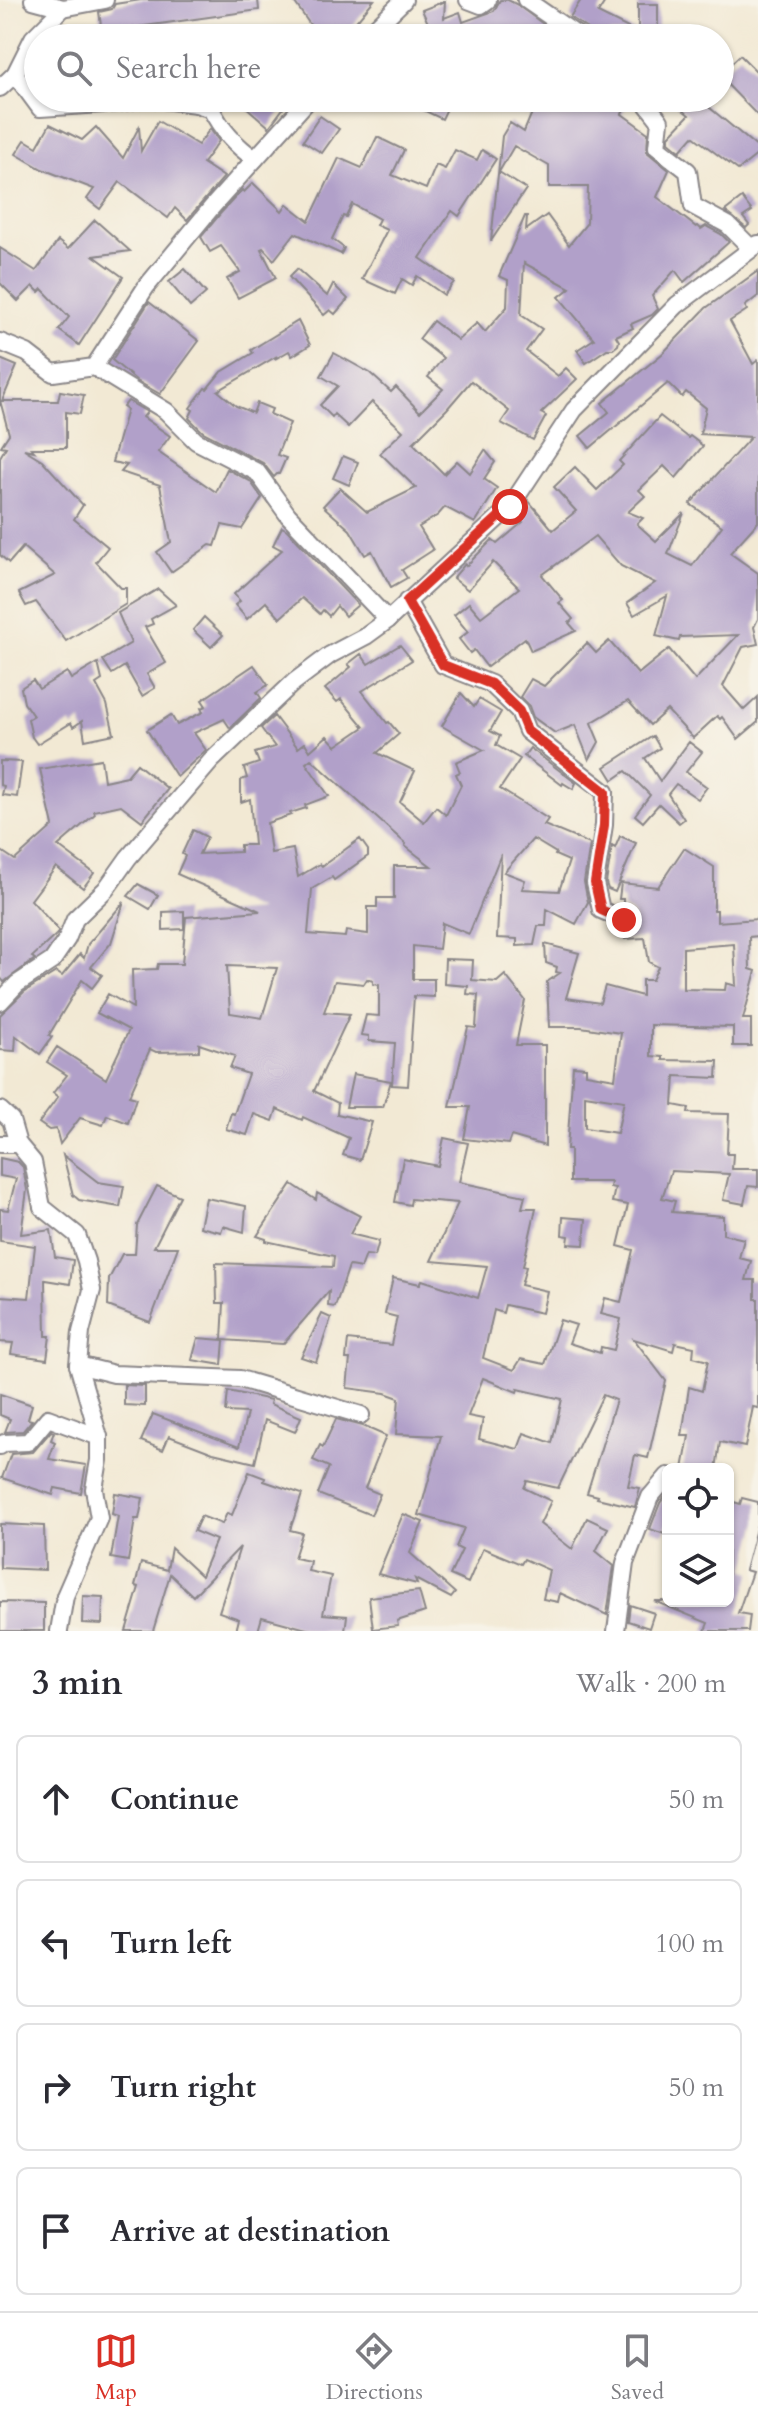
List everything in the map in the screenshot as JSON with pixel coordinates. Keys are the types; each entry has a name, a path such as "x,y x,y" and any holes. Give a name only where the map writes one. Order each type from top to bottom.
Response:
{"street":[{"path":"33,0 63,8 105,0"},
{"path":"468,0 481,5 488,0"},
{"path":"526,0 561,24"},
{"path":"376,24 392,4"},
{"path":"47,24 63,8"},
{"path":"0,88 15,74 24,56"},
{"path":"15,74 24,86"},
{"path":"212,112 217,122 241,149 255,159"},
{"path":"94,367 146,287 212,207 297,112"},
{"path":"0,1002 17,984 52,961 67,939 75,919 106,889 128,858 211,761 294,682 330,655 388,620 510,507 574,410 677,305 754,246 728,225 693,206 688,171 657,147 660,121 653,112"},
{"path":"0,342 27,353 53,373 94,367 166,411 196,441 257,472 288,515 388,620"},
{"path":"407,601 443,665 491,684 519,711 527,731 605,792 604,825 595,883 601,910 624,920"},
{"path":"0,1110 11,1120 18,1144 33,1162 42,1207 77,1235 92,1290 81,1332 78,1365 99,1437 94,1489 99,1518 65,1596 59,1631"},
{"path":"0,1144 18,1144"},
{"path":"78,1365 114,1374 240,1379 361,1415"},
{"path":"0,1446 4,1443 28,1442 48,1418 99,1437"},
{"path":"616,1631 625,1563 650,1497 662,1483"}],"building":[{"path":"141,0 258,0 259,10 159,24 101,24 99,12 112,9 115,4"},
{"path":"293,0 374,0 354,24 310,24"},
{"path":"500,0 508,0 543,24 426,24 422,10 445,1 444,18 460,12 463,22 494,11"},
{"path":"581,0 606,0 598,13 620,24 580,24 570,17"},
{"path":"638,4 658,4 658,24 638,24"},
{"path":"740,55 758,73 758,116 734,91 734,61"},
{"path":"252,112 280,112 269,127"},
{"path":"427,112 445,112 442,119"},
{"path":"532,112 623,112 648,133 647,152 669,170 657,197 696,227 701,229 706,226 729,242 684,282 675,270 652,296 658,309 631,324 633,328 616,336 619,341 613,349 607,349 586,363 577,350 594,339 559,297 570,288 524,263 521,315 542,329 526,351 558,376 566,368 577,379 541,413 546,416 533,440 501,423 509,411 471,381 413,443 444,474 457,461 470,473 485,450 495,462 484,479 497,488 475,523 445,507 419,527 433,550 402,570 407,578 391,587 372,551 365,555 350,530 323,506 340,488 367,512 416,488 380,453 403,431 372,402 348,427 334,414 332,417 320,405 338,386 321,376 334,353 370,373 391,392 396,387 420,412 443,389 428,377 443,358 419,339 433,321 458,340 477,323 485,332 507,307 508,280 499,276 525,216 526,230 547,215 569,245 587,223 588,187 549,187 549,166 514,146 499,172 526,189 491,241 502,136 510,123 524,132"},
{"path":"685,112 715,112 758,148 758,154 738,170 693,136 680,151 669,142 669,136 689,115"},
{"path":"320,116 339,129 322,153 303,141"},
{"path":"158,121 198,145 210,129 219,141 203,163 224,177 187,220 175,208 168,218 120,182 100,209 87,199 94,189 42,169 16,154 25,140 37,147 50,124 82,140 96,127 123,158 139,127 141,151"},
{"path":"377,137 404,150 392,175 426,189 436,165 445,169 455,150 477,160 482,150 496,159 459,216 452,211 420,258 454,282 444,295 417,276 412,285 402,279 395,294 362,279 387,230 376,225 379,219 352,204 332,239 344,248 341,254 295,233 274,260 261,249 276,278 238,298 227,279 240,272 221,246 210,252 201,237 220,214 242,190 244,192 253,183 282,211 287,204 309,221 339,158 362,168"},
{"path":"742,198 752,211 743,217 749,225 746,228 725,211"},
{"path":"95,220 130,251 94,256 123,277 79,345 59,330 69,317 42,289 39,292 33,286 18,301 0,283 0,248 36,271 58,241 68,249"},
{"path":"185,269 206,293 190,307 169,282"},
{"path":"297,269 327,296 333,284 348,299 335,314 330,310 324,315 289,277"},
{"path":"758,271 758,296 745,306 747,310 730,321 753,364 758,360 758,522 730,553 758,573 758,619 754,627 758,644 743,647 723,686 744,710 758,697 758,722 738,739 722,717 717,716 693,738 667,710 650,725 628,701 591,723 599,742 589,760 575,725 555,733 533,717 529,706 520,697 531,679 544,686 587,643 596,653 609,641 638,674 669,649 695,680 738,635 680,637 679,641 656,636 667,596 634,615 627,603 655,583 621,566 595,536 542,575 563,600 559,603 573,619 569,623 576,631 531,651 525,638 487,667 474,650 470,653 459,639 468,632 454,615 469,603 481,617 519,588 493,562 468,590 453,578 492,540 497,544 523,522 517,515 528,500 553,530 576,511 554,487 575,467 597,490 623,465 619,461 660,416 703,446 676,478 664,466 639,490 645,496 628,512 643,518 637,524 656,541 684,513 668,554 692,566 722,526 690,504 751,437 700,434 706,408 686,392 682,397 668,383 590,448 580,436 609,412 602,403 662,354 706,308"},
{"path":"149,302 199,341 160,394 137,381 112,360"},
{"path":"298,321 310,345 292,356 289,351 275,359 277,356 218,391 236,406 253,413 257,403 272,409 270,414 290,423 277,455 286,458 279,474 274,477 263,463 203,432 189,418 193,410 190,408 220,373"},
{"path":"0,359 17,366 2,401 58,401 60,391 84,395 80,414 66,412 66,448 24,449 42,460 83,505 74,519 108,547 96,562 121,588 126,588 126,604 66,641 36,602 26,606 19,593 55,575 23,547 9,563 0,555 0,457 6,447 1,446 9,434 0,406"},
{"path":"128,401 147,412 143,417 170,436 158,452 216,492 227,469 250,481 262,498 242,529 222,525 215,546 210,545 171,572 157,552 171,542 160,485 121,472 127,465 112,462 127,410 123,407"},
{"path":"343,456 358,462 349,485 333,478"},
{"path":"282,527 358,605 345,616 337,606 329,616 323,610 320,614 302,598 280,618 266,602 247,619 235,605 240,601 234,594 282,550 273,545"},
{"path":"158,589 176,605 151,619 153,624 145,627 166,663 147,674 155,688 142,696 125,666 112,674 103,660 131,643 118,613"},
{"path":"204,617 223,635 211,647 193,630"},
{"path":"400,645 412,660 362,691 399,734 377,753 415,771 400,802 424,822 436,807 446,815 461,785 456,774 460,772 456,762 484,750 442,726 461,693 474,707 479,699 501,712 490,731 500,736 496,745 520,759 500,789 548,819 544,825 590,844 584,882 588,902 576,924 547,909 546,926 538,926 534,945 517,946 517,939 497,938 501,854 469,934 442,923 439,949 413,946 413,979 434,979 434,997 414,996 408,1086 392,1085 395,1043 369,1041 369,1036 361,1035 366,1015 379,1016 379,985 367,979 364,984 335,981 324,1012 350,1014 314,1091 338,1103 337,1114 372,1122 360,1160 343,1155 349,1138 277,1109 273,1121 254,1114 247,1135 226,1129 248,1074 230,1068 235,1056 199,1044 199,1051 156,1052 150,1049 129,1096 136,1098 128,1123 107,1115 103,1125 80,1118 60,1144 56,1129 49,1130 39,1123 58,1097 53,1093 67,1075 47,1062 57,1047 106,1079 129,1030 97,1013 108,994 133,1008 132,970 157,969 158,964 182,964 186,917 260,911 177,874 193,830 207,837 199,854 240,852 240,845 254,845 250,799 241,802 241,780 247,778 244,768 259,763 255,753 275,747 261,728 274,716 298,748 305,743 310,751 327,736 336,746 364,727 341,699 337,702 325,689 361,654 368,664","holes":["311,759 431,866 394,866 394,898 377,898 377,907 368,907 368,934 346,931 345,937 308,934 312,889 332,877 334,880 368,856 368,850 360,839 322,866 320,864 298,877 293,849 271,853 267,823 329,796 306,763","533,839 569,861 559,891 522,889 525,880 504,872","227,966 277,968 262,1018 230,1013"]},
{"path":"98,663 102,680 96,684 107,704 114,734 85,740 82,721 73,727 71,723 37,744 28,719 33,716 24,703 21,688 33,680 39,689 67,672 71,679"},
{"path":"254,665 268,685 257,692 261,698 230,728 224,719 194,733 206,750 177,777 147,730 171,715 177,725 203,712 201,708 206,706 202,700"},
{"path":"653,736 660,748 645,758 660,781 689,742 702,752 686,772 707,787 698,799 676,784 668,794 684,819 679,823 659,804 643,822 635,815 650,795 626,771 613,780 605,767"},
{"path":"530,748 576,783 573,789 562,785 524,756"},
{"path":"101,759 104,781 127,776 137,764 168,789 142,821 121,805 94,811 95,814 58,846 94,873 83,888 56,867 31,900 59,931 32,957 35,959 4,982 0,977 0,850 15,860 53,826 40,769"},
{"path":"0,761 22,762 17,797 2,795 4,786 0,785"},
{"path":"620,836 636,843 615,892 608,889 606,883 612,846 615,848"},
{"path":"684,848 714,867 717,922 758,919 758,936 749,937 750,969 756,971 743,1019 751,1019 751,1046 733,1046 733,1027 651,1025 651,1056 663,1057 663,1060 718,1061 717,1078 675,1076 673,1105 689,1108 688,1113 729,1114 727,1154 733,1154 732,1169 758,1169 758,1187 748,1186 744,1204 723,1200 729,1174 671,1171 662,1198 675,1201 672,1212 723,1216 723,1234 744,1239 739,1258 751,1261 746,1280 755,1280 755,1299 758,1299 758,1408 753,1407 745,1447 720,1442 717,1463 684,1463 689,1436 682,1436 689,1387 702,1391 708,1361 693,1357 694,1347 675,1343 673,1351 634,1339 666,1381 648,1458 635,1455 628,1486 640,1488 635,1507 587,1493 616,1400 603,1395 558,1488 527,1481 524,1488 551,1501 540,1524 572,1549 587,1518 608,1528 596,1551 614,1566 607,1615 560,1593 558,1602 543,1599 549,1570 524,1559 521,1564 483,1548 468,1583 450,1575 462,1550 456,1547 464,1528 419,1515 441,1436 396,1434 399,1398 347,1388 350,1359 346,1359 348,1340 391,1345 397,1317 385,1314 393,1278 420,1284 422,1280 478,1298 487,1266 431,1261 458,1203 411,1199 410,1205 395,1202 403,1159 438,1166 444,1138 468,1143 459,1182 525,1196 522,1208 536,1208 521,1285 547,1291 542,1313 505,1305 503,1313 494,1310 483,1358 514,1370 521,1359 545,1364 560,1320 576,1325 569,1343 600,1353 601,1347 614,1350 621,1319 601,1314 605,1298 621,1302 633,1250 618,1246 628,1205 612,1202 615,1188 610,1187 611,1182 570,1182 570,1149 567,1149 573,1066 586,1067 586,1074 615,1079 621,1033 581,1027 549,1027 547,982 560,973 556,972 557,967 546,963 545,944 579,953 566,998 600,1003 605,986 642,996 642,980 652,980 658,967 649,962 645,938 625,939 624,931 631,928 635,920 632,913 623,908 623,899 619,899 621,883 658,887","holes":["734,944 736,986 726,983 725,990 683,989 683,948","585,1095 624,1101 617,1133 585,1128","483,1378 517,1392 518,1389 562,1399 552,1443 524,1433 518,1449 479,1439 483,1419 468,1416"]},
{"path":"138,884 158,895 150,909 128,896"},
{"path":"124,902 111,943 91,967 102,975 92,988 82,980 40,1054 16,1036 15,1051 0,1050 0,1015 24,992 56,972 62,976 80,954 84,958 88,944"},
{"path":"184,911 184,929 163,930 163,912"},
{"path":"445,959 473,960 472,980 497,982 505,975 525,1000 516,1045 545,1045 545,1146 511,1136 508,1144 464,1139 470,1107 450,1107 468,1027 476,1028 478,995 467,994 468,986 444,984"},
{"path":"353,1074 391,1081 383,1107 346,1107"},
{"path":"63,1155 98,1182 124,1186 120,1207 79,1200 73,1195"},
{"path":"0,1158 18,1162 23,1167 27,1190 21,1234 51,1230 55,1257 73,1260 70,1284 45,1280 46,1336 50,1336 47,1359 11,1354 13,1343 0,1342 0,1296 29,1298 35,1246 0,1241 0,1209 8,1210 16,1179 0,1176"},
{"path":"292,1184 316,1200 317,1193 360,1216 350,1234 379,1241 375,1256 366,1255 361,1268 349,1266 335,1307 328,1306 329,1291 283,1344 224,1340 222,1365 192,1360 198,1338 222,1340 224,1303 217,1303 216,1263 333,1267 334,1256 266,1241 257,1236"},
{"path":"157,1186 180,1196 154,1247 178,1247 150,1322 108,1306 109,1279 122,1254 135,1254 137,1225"},
{"path":"206,1198 246,1206 244,1232 223,1226 221,1232 200,1227"},
{"path":"563,1217 586,1219 584,1245 568,1244 569,1236 562,1235"},
{"path":"322,1314 331,1318 316,1362 301,1357"},
{"path":"124,1385 145,1386 145,1406 124,1405"},
{"path":"228,1391 271,1400 270,1404 301,1417 295,1432 265,1420 255,1463 213,1453 169,1436 163,1450 141,1441 153,1414 239,1447 247,1413 226,1412"},
{"path":"0,1394 32,1405 28,1419 32,1420 23,1431 5,1432 10,1419 0,1415"},
{"path":"336,1419 386,1436 365,1488 380,1494 371,1515 318,1494 329,1467 313,1460"},
{"path":"51,1431 54,1432 51,1440 55,1442 49,1459 86,1465 81,1493 55,1488 53,1495 2,1478 11,1454 33,1452"},
{"path":"249,1472 265,1478 264,1481 302,1494 290,1530 302,1533 294,1558 310,1561 308,1571 331,1576 323,1614 347,1616 345,1631 314,1631 262,1617 258,1631 236,1631 239,1619 219,1612 240,1547 193,1596 170,1574 153,1631 126,1631 139,1587 135,1586 141,1563 167,1570 171,1548 201,1576 216,1540 194,1531 201,1516 222,1524 227,1513 232,1515"},
{"path":"115,1493 143,1498 139,1519 135,1519 128,1561 111,1558 118,1516 112,1514"},
{"path":"742,1498 758,1502 758,1521 745,1570 752,1572 738,1613 750,1615 748,1631 705,1631 708,1623 669,1607 734,1607 734,1502 740,1504"},
{"path":"662,1500 662,1533 650,1529"},
{"path":"403,1514 423,1522 410,1553 455,1593 451,1598 415,1579 417,1584 378,1574"},
{"path":"0,1524 44,1526 45,1570 0,1568"},
{"path":"419,1591 425,1612 397,1621 398,1626 373,1629 369,1597"},
{"path":"83,1596 103,1597 102,1624 82,1623"},
{"path":"0,1602 44,1603 44,1631 0,1631"},
{"path":"630,1605 654,1613 649,1628 628,1621"}],"route":[{"path":"510,507 407,601 443,665 491,684 519,711 527,731 605,792 604,825 595,883 601,910 624,920"}]}
